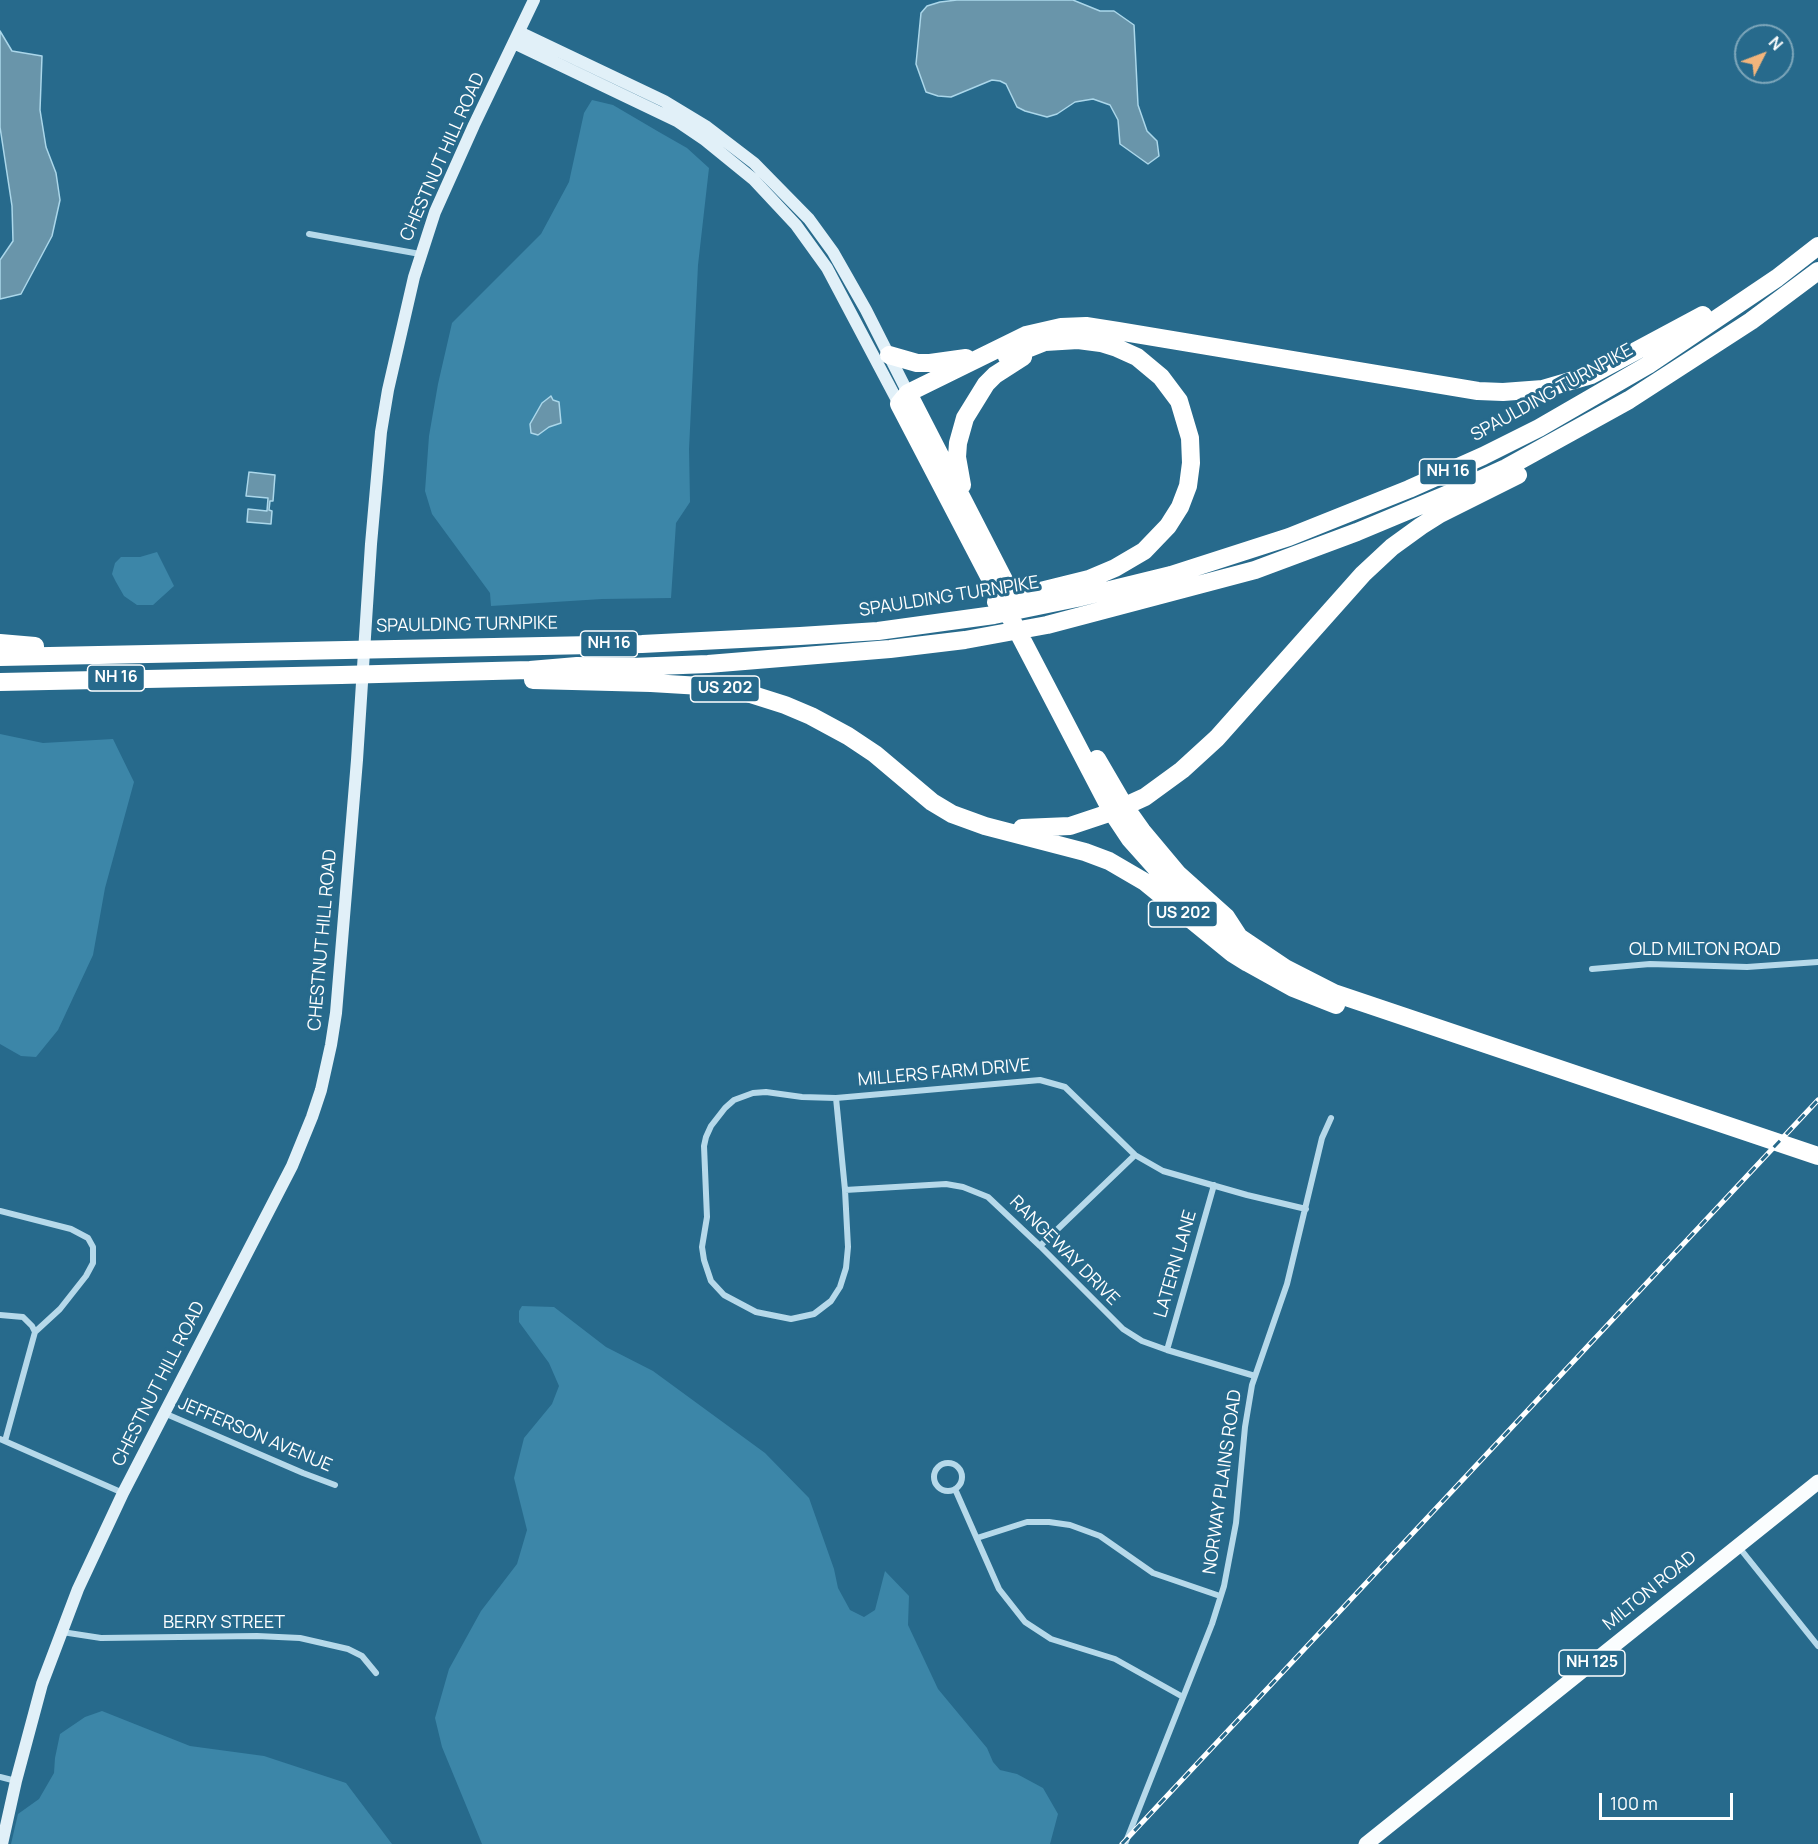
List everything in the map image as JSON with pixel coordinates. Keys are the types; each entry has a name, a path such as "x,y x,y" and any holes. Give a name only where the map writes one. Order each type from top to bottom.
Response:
{"highway":[{"path":"889,355 905,361 930,363 973,356 1039,330 1086,326 1478,391 1503,392 1543,388 1591,375 1649,346 1742,291 1818,240"},
{"name":"SPAULDING TURNPIKE","path":"0,657 291,649 642,644 878,631 1033,600 1127,587 1277,540 1399,494 1483,456 1539,428 1648,365 1769,284 1818,246"},
{"name":"NH 16","path":"0,682 531,670 577,666 631,668 708,664 890,649 965,640 1047,625 1255,570 1357,532 1506,468 1575,432 1676,371 1751,321 1818,271"},
{"path":"994,828 1070,826 1145,797 1199,756 1218,738 1363,574 1392,547 1440,514 1528,470 1608,425 1718,353 1751,321"},
{"path":"907,400 1020,350 1045,342 1066,340 1101,343 1118,348 1137,357 1172,389 1184,414 1190,438 1190,475 1185,495 1168,526 1144,551 1115,568 1033,600"},
{"name":"US 202","path":"1066,340 1028,354 995,375 978,394 965,418 958,443 959,472 981,535 1089,745 1118,809 1178,874 1226,918 1239,938 1285,968 1335,993 1812,1154"},
{"path":"907,400 1002,346"},
{"path":"907,400 981,535"},
{"path":"907,400 1118,809"},
{"path":"0,643 147,654"},
{"name":"US 202","path":"419,672 502,679 718,687 765,698 811,716 839,731 875,754 932,802 952,814 994,828 1059,844 1109,861 1145,882 1232,953 1261,970 1313,997 1341,1006 1368,1005"}],"main road":[{"name":"MILTON ROAD","path":"1366,1844 1818,1482"}],"street":[{"name":"CHESTNUT HILL ROAD","path":"2,1844 42,1684 91,1559 292,1166 312,1117 326,1071 336,1012 381,432 399,339 420,254 435,212 534,0"},
{"path":"517,37 664,101 707,127 754,163 803,213 833,252 889,355 907,400"},
{"path":"517,37 676,121 705,140 753,179 796,225 827,268 907,400"},
{"path":"309,234 420,254"},
{"name":"OLD MILTON ROAD","path":"1592,969 1650,964 1747,967 1818,962"},
{"name":"MILLERS FARM DRIVE","path":"836,1098 848,1247 846,1268 840,1287 831,1301 814,1314 791,1319 756,1312 724,1295 711,1281 702,1247 707,1217 704,1146 706,1137 717,1117 734,1101 753,1093 836,1098 1040,1080 1065,1087 1135,1155 1163,1171 1306,1209"},
{"name":"NORWAY PLAINS ROAD","path":"1125,1844 1212,1624 1220,1596 1233,1544 1245,1427 1255,1376 1287,1284 1322,1138 1331,1118"},
{"path":"1040,1246 1135,1155"},
{"name":"RANGEWAY DRIVE","path":"845,1190 946,1184 963,1187 988,1197 1123,1329 1142,1341 1167,1350 1255,1376"},
{"name":"LATERN LANE","path":"1167,1350 1214,1185"},
{"path":"0,1211 71,1229 88,1239 93,1247 93,1263 86,1276 60,1309 35,1332 2,1440 123,1493"},
{"path":"0,1314 23,1317 35,1332"},
{"name":"JEFFERSON AVENUE","path":"164,1413 335,1485"},
{"path":"942,1463 954,1464 961,1473 961,1482 955,1489 946,1491 935,1484 934,1471 942,1463"},
{"path":"955,1489 999,1589 1018,1615 1032,1628 1062,1643 1115,1659 1183,1697"},
{"path":"977,1538 1027,1522 1070,1525 1100,1536 1153,1573 1220,1596"},
{"path":"1738,1546 1818,1646"},
{"name":"BERRY STREET","path":"61,1632 101,1638 257,1635 300,1638 348,1649 362,1656 376,1673"},
{"path":"0,1777 16,1781"}],"shaded area":[{"path":"957,0 1073,0 1100,11 1114,11 1134,25 1138,105 1147,131 1157,141 1159,156 1148,164 1120,144 1118,120 1110,105 1093,99 1075,102 1057,114 1047,117 1017,107 1006,84 1000,81 992,80 951,97 926,92 916,64 921,13 927,6"},
{"path":"0,31 12,51 42,56 40,110 46,147 56,173 60,200 52,236 21,294 0,299 0,260 13,241 12,206 0,127"},
{"path":"592,100 613,105 687,148 709,168 698,265 689,449 690,502 676,523 671,598 602,599 491,606 490,593 432,514 425,491 429,436 438,384 452,323 541,234 569,182 584,113"},
{"path":"551,396 553,400 559,402 561,423 549,427 538,435 531,433 530,424 542,403"},
{"path":"249,472 275,475 273,501 270,501 269,510 272,511 271,524 247,522 248,509 267,511 268,498 246,496"},
{"path":"157,552 174,586 153,605 137,605 124,596 116,582 112,574 115,563 121,557 140,557"},
{"path":"0,734 43,743 113,739 134,782 105,888 93,955 58,1030 36,1057 21,1056 0,1044"},
{"path":"522,1306 554,1307 606,1347 653,1371 765,1453 809,1498 834,1569 838,1588 850,1610 864,1617 875,1610 885,1571 909,1596 908,1625 938,1689 987,1748 993,1762 1000,1770 1017,1774 1043,1788 1058,1814 1050,1844 482,1844 442,1747 435,1718 449,1669 481,1611 517,1564 527,1530 514,1478 524,1438 552,1404 559,1386 549,1363 519,1322 519,1311"},
{"path":"102,1711 190,1746 264,1756 346,1783 392,1844 11,1844 18,1814 39,1799 54,1773 60,1734 85,1717"}],"railway":[{"path":"1122,1844 1818,1100"}]}
